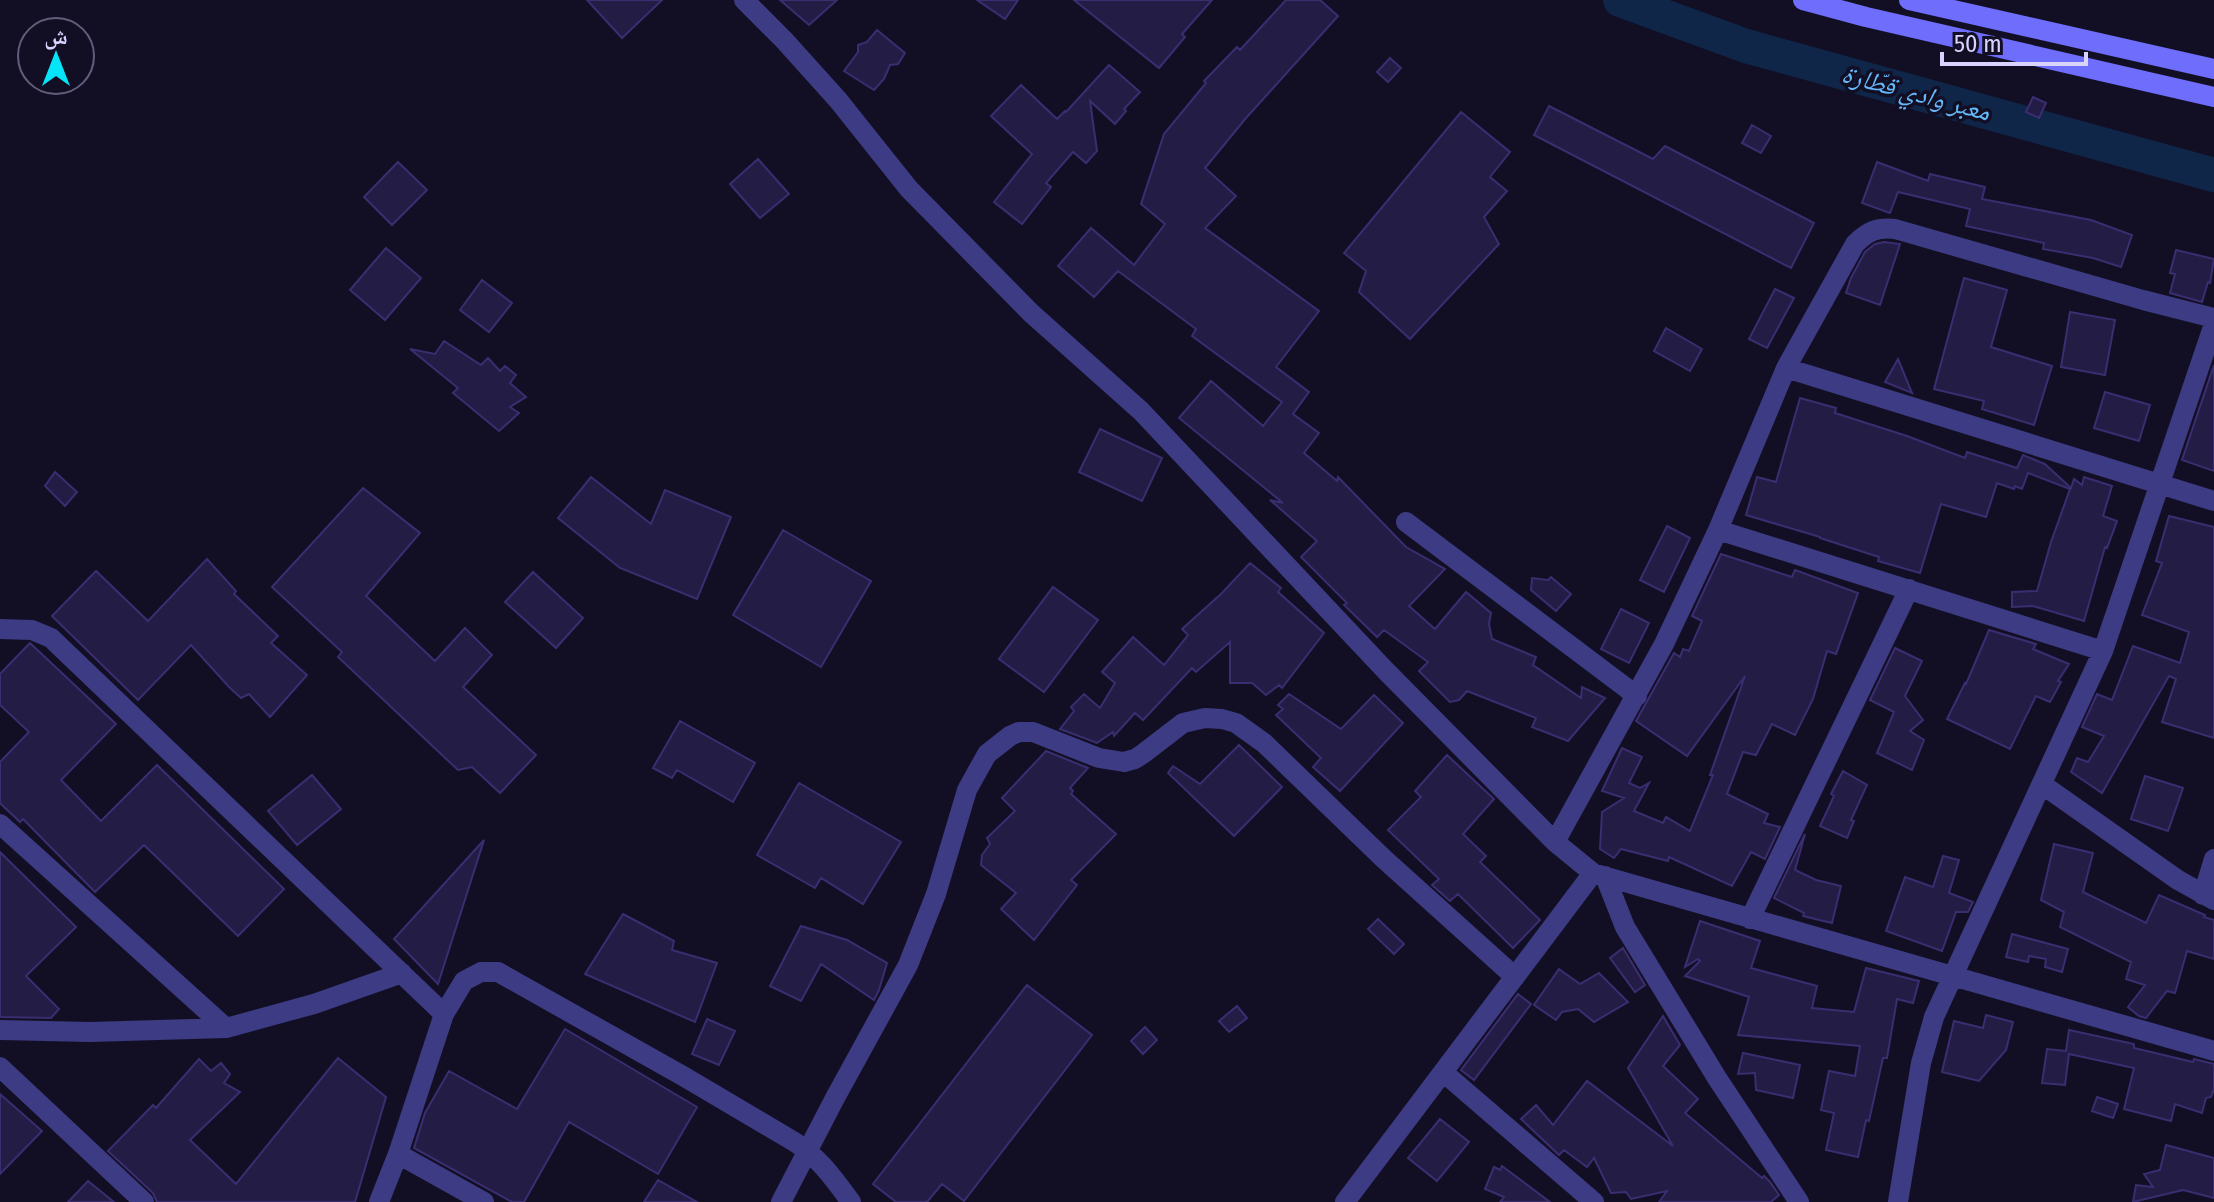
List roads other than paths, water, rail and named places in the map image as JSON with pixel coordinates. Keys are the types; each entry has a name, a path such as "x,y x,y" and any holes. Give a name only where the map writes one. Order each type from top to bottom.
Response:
{"main road":[{"path":"1803,0 1877,9 2214,97"},
{"path":"1909,0 2214,69"},
{"path":"2163,85 2170,59"}],"street":[{"path":"744,0 838,100 909,189 1031,313 1141,411 1385,670 1555,842 1599,875 2214,1051"},
{"path":"1555,842 1637,696 1718,530 1786,368 1855,244 1865,234 1883,228 1895,229 2214,318"},
{"path":"1898,1202 1921,1063 1934,1017 2103,651 2214,324"},
{"path":"1786,368 2214,501"},
{"path":"1406,522 1637,696"},
{"path":"1718,530 2103,651"},
{"path":"1750,919 1909,589"},
{"path":"0,629 32,630 51,638 444,1014"},
{"path":"781,1202 908,965 936,894 967,790 987,754 1019,732 1033,732 1099,758 1124,762 1144,753 1183,723 1205,718 1236,723 1264,743 1384,859 1515,977"},
{"path":"2043,785 2208,898 2214,859"},
{"path":"0,824 226,1028"},
{"path":"1345,1202 1515,977 1599,875"},
{"path":"1599,875 1625,927 1717,1078 1799,1202"},
{"path":"379,1202 444,1014 464,981 481,972 498,972 671,1068 808,1150 851,1202"},
{"path":"0,1030 90,1032 226,1028 314,1004 402,973"},
{"path":"0,1067 144,1202"},
{"path":"1443,1072 1594,1202"},
{"path":"398,1154 484,1202"}],"waterway":[{"name":"معبر وادي قطّارة","path":"1620,0 1746,46 2214,175"}]}
